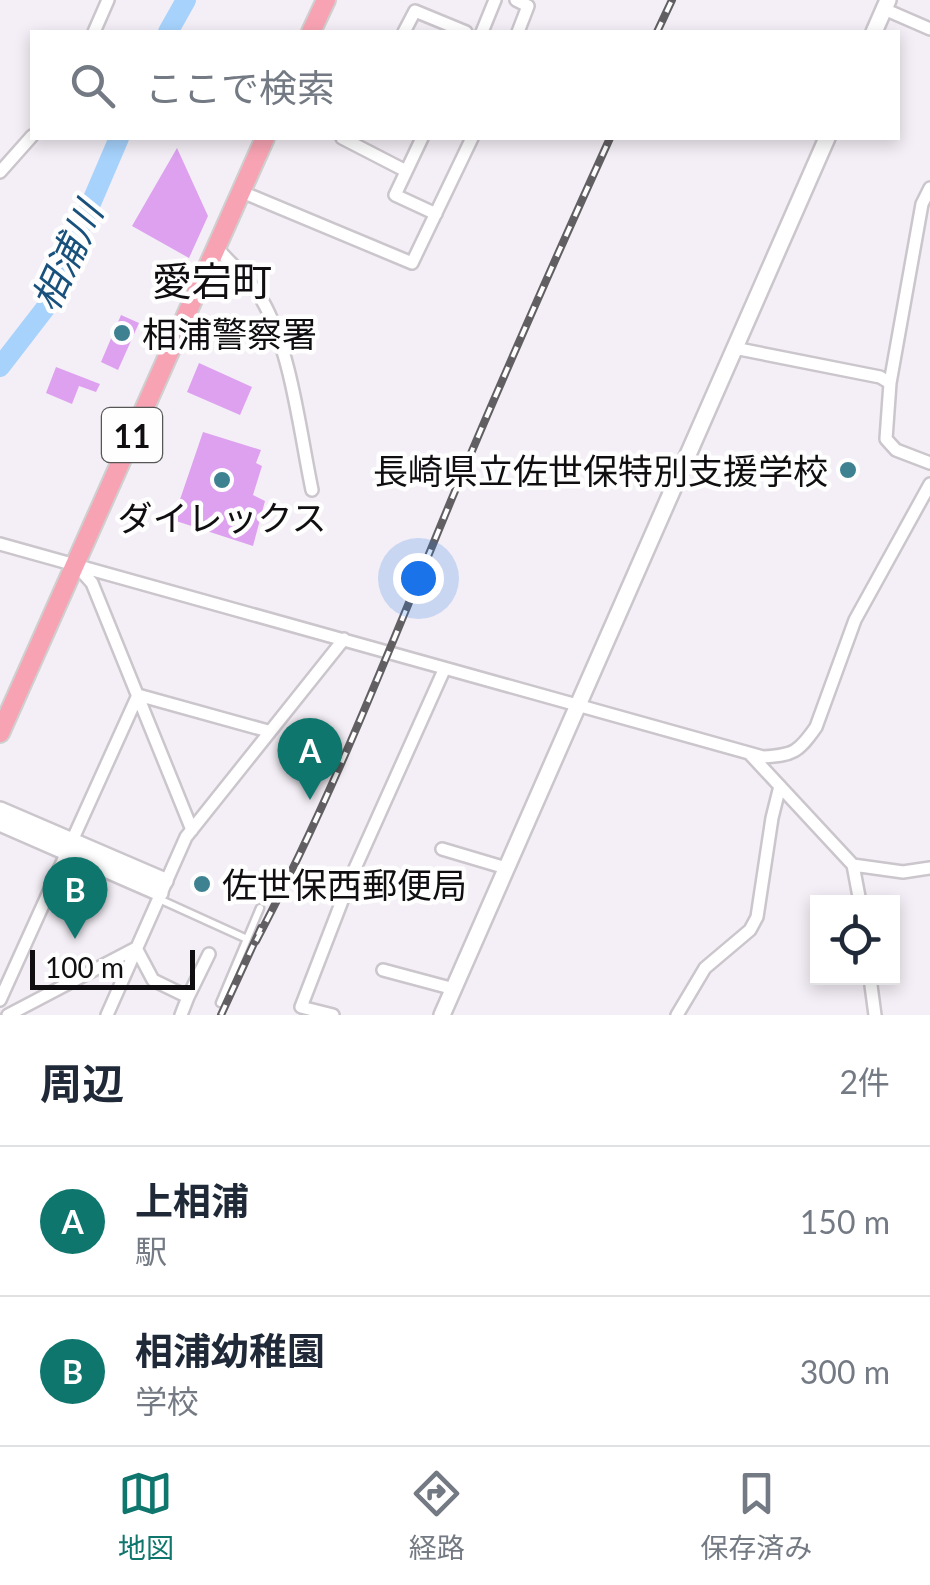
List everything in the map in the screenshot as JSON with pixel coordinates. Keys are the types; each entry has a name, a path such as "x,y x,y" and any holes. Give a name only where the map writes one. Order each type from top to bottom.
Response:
{"main road":[{"path":"313,30 326,0"},
{"name":"11","path":"0,733 264,140"}],"street":[{"path":"95,30 108,0"},
{"path":"483,30 496,0"},
{"path":"516,0 528,6 519,30"},
{"path":"875,30 886,4 930,29"},
{"path":"405,30 415,11 461,30"},
{"path":"0,172 30,138"},
{"path":"350,140 406,171"},
{"path":"421,140 395,195 436,214"},
{"path":"242,192 412,263 471,140"},
{"path":"442,1015 827,140"},
{"path":"930,188 922,204 890,382 886,439 888,445 930,462"},
{"path":"216,247 260,296 268,311 288,372 312,490"},
{"path":"734,348 880,376 890,382"},
{"path":"0,544 762,757 791,755 806,743 816,727 855,620 930,484"},
{"path":"74,563 92,583 192,830"},
{"path":"106,1015 192,830 344,639"},
{"path":"334,1015 301,1008 352,876 444,670"},
{"path":"138,695 268,731"},
{"path":"0,1000 138,695"},
{"path":"746,750 854,865 859,895"},
{"path":"678,1015 705,968 750,930 757,917 780,786"},
{"path":"0,810 161,891"},
{"path":"0,823 69,846"},
{"path":"442,849 506,868"},
{"path":"854,865 903,872 930,868"},
{"path":"136,948 154,980 188,997"},
{"path":"8,1015 136,948"},
{"path":"180,1015 209,954"},
{"path":"382,970 454,989"},
{"path":"871,985 876,1015"}],"lane":[{"path":"161,891 246,940"},
{"path":"220,1003 260,908"}],"building":[{"path":"177,148 208,216 189,258 132,226"},
{"name":"相浦警察署","path":"121,315 139,323 118,370 101,362"},
{"path":"199,363 252,387 240,415 187,392"},
{"path":"56,367 100,384 96,392 79,386 72,404 46,393"},
{"name":"ダイレックス","path":"203,432 261,450 256,463 262,466 253,495 265,501 253,546 173,520"}],"waterway":[{"name":"相浦川","path":"169,30 186,0"},
{"name":"相浦川","path":"0,367 47,306 118,140"}],"railway":[{"path":"658,30 672,0"},
{"path":"256,941 336,775 493,402 609,140"},
{"path":"221,1015 261,928"}],"place":[{"name":"相浦警察署","path":"122,333"},
{"name":"長崎県立佐世保特別支援学校","path":"848,470"},
{"name":"ダイレックス","path":"222,480"},
{"name":"上相浦","path":"310,800"},
{"name":"佐世保西郵便局","path":"202,884"},
{"name":"相浦幼稚園","path":"75,939"}],"district":[{"name":"愛宕町","path":"212,281"}]}
